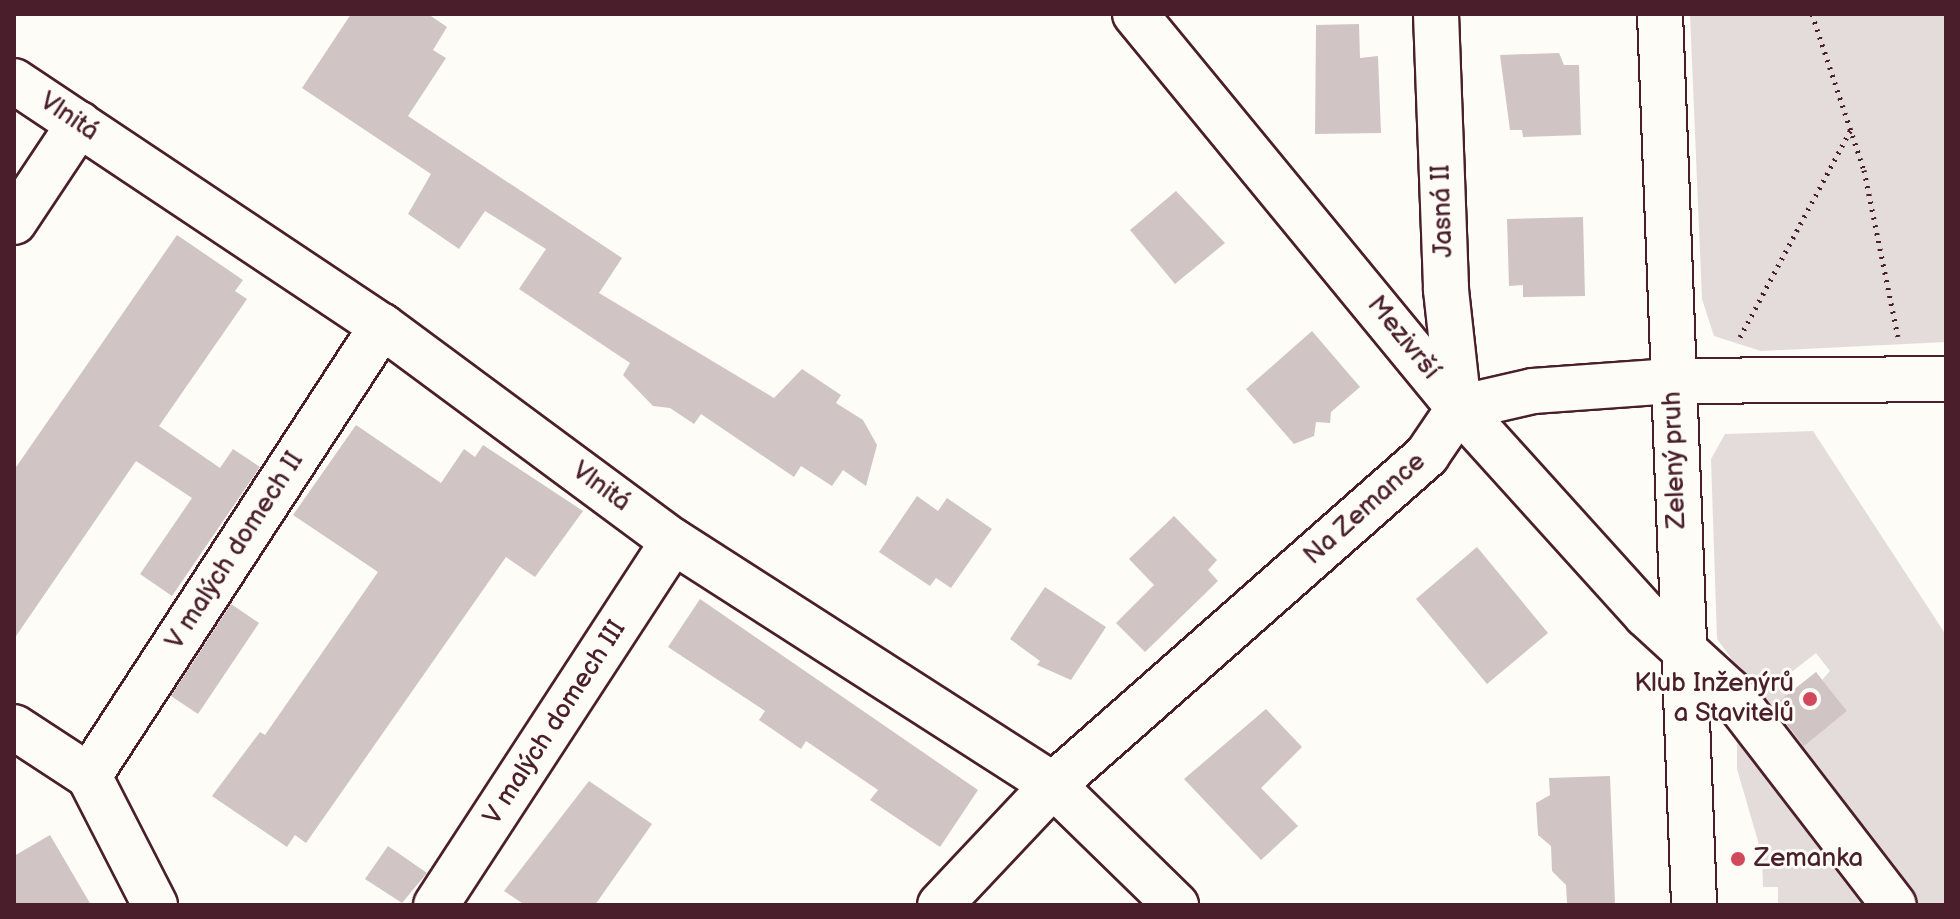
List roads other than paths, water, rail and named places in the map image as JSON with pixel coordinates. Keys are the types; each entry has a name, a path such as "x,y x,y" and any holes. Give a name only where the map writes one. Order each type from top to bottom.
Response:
{"street":[{"name":"Mezivrší","path":"1135,14 1459,408 1682,652 1729,691 1894,905"},
{"name":"Jasná II","path":"1436,14 1446,290 1459,408"},
{"name":"Zelený pruh","path":"1660,14 1694,905"},
{"name":"Vlnitá","path":"14,81 382,326 673,541 1053,785 1176,905"},
{"path":"14,222 79,124"},
{"name":"V malých domech II","path":"89,776 382,326"},
{"path":"1459,408 1533,391 1672,381 1926,380"},
{"name":"Na Zemance","path":"940,905 1053,785 1427,455 1459,408"},
{"name":"V malých domech III","path":"436,905 673,541"},
{"path":"14,727 89,776 155,905"}],"place":[{"name":"Klub Inženýrů a Stavitelů","path":"1810,699"},
{"name":"Zemanka","path":"1738,859"}]}
